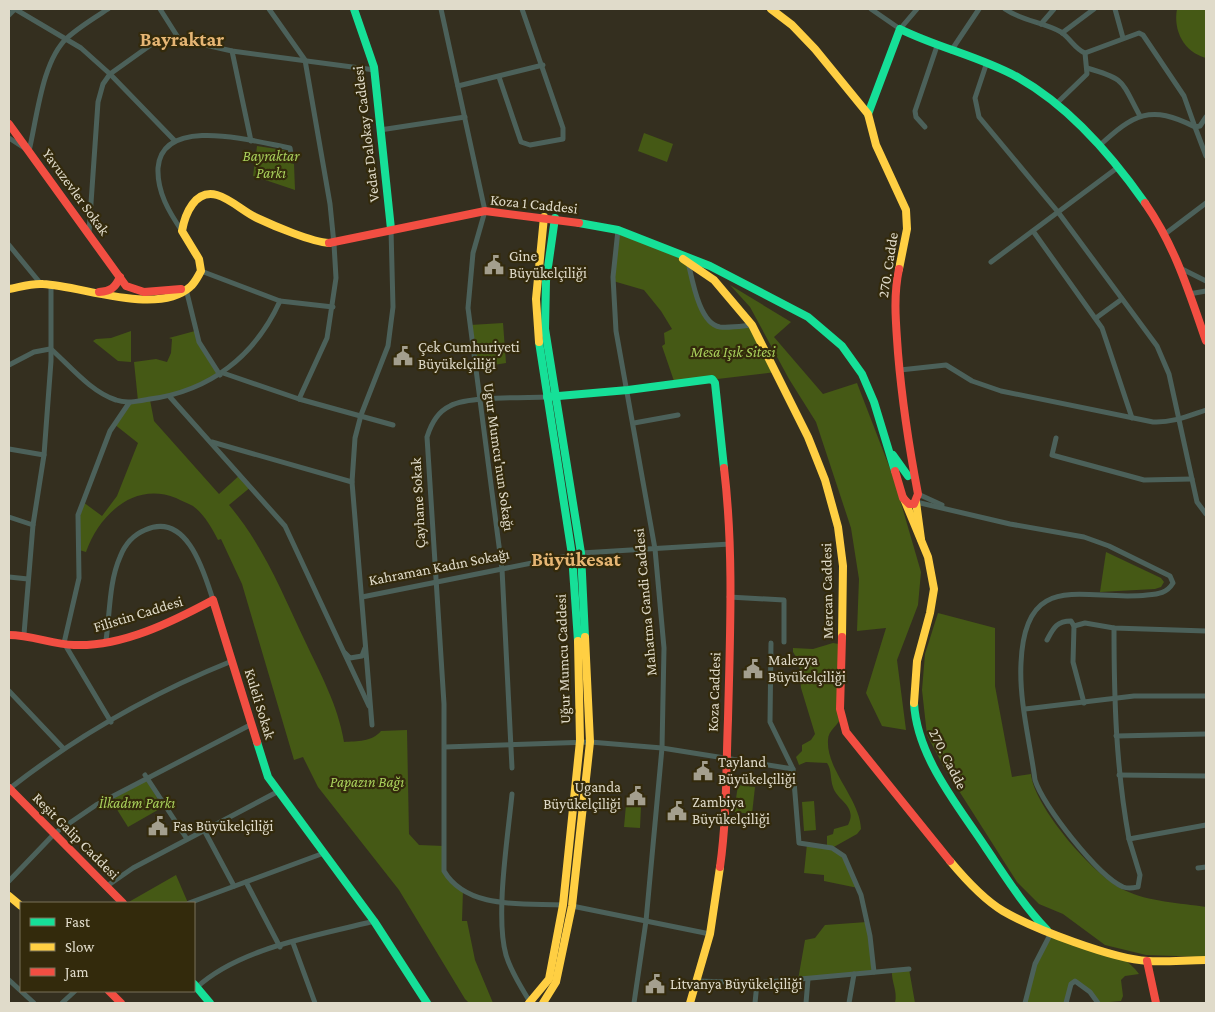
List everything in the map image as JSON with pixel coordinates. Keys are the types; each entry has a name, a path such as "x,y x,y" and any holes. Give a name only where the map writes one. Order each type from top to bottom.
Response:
{"main road":[{"name":"Vedat Dalokay Caddesi","path":"354,9 374,70 391,229"},
{"path":"771,9 792,25 868,114 900,29 1030,84 1056,104 1099,146 1165,234 1180,268 1206,341"},
{"name":"270. Cadde","path":"868,114 876,145 903,201 907,218 906,241 895,289 903,413 916,483 921,541"},
{"name":"Yavuzevler Sokak","path":"9,124 89,232 126,286 137,291 150,292 186,289"},
{"name":"Koza 1 Caddesi","path":"182,231 185,215 191,203 198,198 211,194 218,195 256,218 311,240 334,244 391,229 485,212 555,218 618,230 643,238 740,280 808,317 833,336 852,358 862,374 874,402 890,452"},
{"name":"Uğur Mumcu Caddesi","path":"530,1003 549,979 563,905 580,741 578,636 572,555 536,315 544,217"},
{"name":"Uğur Mumcu Caddesi","path":"543,1003 556,982 572,906 590,742 581,553 544,315 546,281 555,218"},
{"path":"9,289 41,284 126,298 167,297 186,289 194,283 202,271 200,259 182,231"},
{"name":"Mercan Caddesi","path":"664,248 688,262 718,284 752,325 808,437 834,509 841,543 844,584 839,700 841,718 846,732 958,869 986,898 1010,916 1098,950 1147,961 1206,960"},
{"path":"92,292 112,289 118,284 120,277"},
{"name":"Çayhane Sokak","path":"547,397 628,390 712,379"},
{"name":"Koza Caddesi","path":"690,1003 710,934 721,859 730,647 728,490 715,383 712,379"},
{"path":"890,452 908,476 916,483"},
{"name":"270. Cadde","path":"890,452 911,523 921,541 930,566 933,595 918,649 915,673 915,714 922,740 953,800 1023,902 1051,933"},
{"path":"903,468 907,469 910,467 912,456"},
{"path":"900,483 902,479 908,476"},
{"path":"904,498 910,505 917,498"},
{"name":"Kahraman Kadın Sokağı","path":"572,555 581,553"},
{"name":"Filistin Caddesi","path":"9,635 24,634 77,645 106,640 172,621 213,600"},
{"name":"Kuleli Sokak","path":"213,600 268,777 277,792 374,921 427,1003"},
{"name":"Reşit Galip Caddesi","path":"9,789 122,902"},
{"path":"9,896 20,905"},
{"path":"563,905 572,906"},
{"path":"1147,961 1156,1003"},
{"path":"195,986 210,1003"},
{"path":"110,992 121,1003"}],"street":[{"path":"9,15 15,9 81,48 110,74 174,140"},
{"path":"9,138 29,151 54,53 66,39 108,9"},
{"path":"160,9 179,39"},
{"path":"269,9 305,60 330,204 334,244 336,278 327,338 298,400"},
{"path":"441,9 485,212"},
{"path":"499,77 518,139 530,145 563,140 563,128 543,65 522,9"},
{"path":"871,9 900,29 917,9"},
{"path":"951,51 980,9"},
{"path":"1005,9 1026,20 1062,33 1078,49 1085,53 1104,48 1134,33 1143,35 1184,96 1206,156"},
{"path":"1041,24 1054,9"},
{"path":"1062,33 1094,9"},
{"path":"1115,9 1123,38"},
{"path":"89,232 98,102 103,84 110,74 152,44 166,39 179,39 232,51 374,70"},
{"path":"925,127 916,116 915,111 937,46"},
{"path":"232,51 251,141"},
{"path":"1056,104 1082,81 1087,68 1085,53"},
{"path":"458,86 543,65"},
{"path":"986,65 975,98 979,117 1058,212 1157,346 1169,374 1197,502 1206,514"},
{"path":"1087,68 1110,74 1119,79 1140,116"},
{"path":"1099,146 1140,116 1152,114 1184,121 1195,127 1200,126 1206,117"},
{"path":"379,130 465,117"},
{"path":"182,231 167,207 158,176 159,162 164,149 174,140 204,135 251,141 290,148 292,160"},
{"path":"991,262 1117,168"},
{"path":"1165,234 1206,204"},
{"name":"Ugur Mumcu'nun Sokağı","path":"485,212 473,253 468,308 502,569 512,768"},
{"path":"372,725 352,482 355,438 361,415 388,346 393,306 391,229"},
{"name":"Mahatma Gandi Caddesi","path":"618,230 613,277 617,339 628,390 655,548 664,648 662,748 646,921 634,1003"},
{"path":"1033,231 1102,328 1132,418"},
{"path":"9,245 41,284"},
{"path":"688,262 698,304 713,324 720,327 752,325"},
{"path":"1180,268 1206,281"},
{"path":"202,271 280,301 333,307"},
{"path":"24,634 33,525 44,455 50,349 51,285"},
{"path":"186,289 196,331 205,354 222,374 298,400 361,415 393,425"},
{"path":"1189,294 1206,291"},
{"path":"1096,318 1122,298"},
{"path":"50,349 96,389 117,401 129,403 170,396 222,374 249,350 271,319 280,301"},
{"path":"9,365 34,352 50,349"},
{"path":"900,370 946,365 972,381 1001,391 1132,418 1164,422 1180,420 1206,410"},
{"path":"170,396 285,526 339,645 371,709"},
{"name":"Çayhane Sokak","path":"503,901 479,899 450,881 444,871 445,746 427,436 430,426 443,410 451,405 479,401 547,397"},
{"path":"110,721 64,643 79,578 78,515 110,431 129,403"},
{"path":"634,423 678,415"},
{"path":"1056,438 1052,456 1144,480 1192,479"},
{"path":"212,442 352,482"},
{"path":"9,449 44,455"},
{"path":"917,498 1010,524 1084,537 1159,569 1170,576 1173,583 1169,590 1161,594 1139,596 1068,593 1055,596 1043,603 1031,619 1022,654 1021,676 1025,710 1038,789 1063,828 1094,862 1118,884 1131,889 1138,887 1140,875 1129,839 1119,775 1114,699 1114,628"},
{"path":"9,517 33,525"},
{"name":"Kuleli Sokak","path":"106,640 115,572 119,557 126,544 136,535 148,529 159,526 171,529 185,538 199,559 213,600"},
{"name":"Kahraman Kadın Sokağı","path":"581,553 730,544"},
{"name":"Kahraman Kadın Sokağı","path":"362,597 572,555"},
{"path":"9,577 28,579"},
{"path":"729,597 784,600 784,642"},
{"path":"1047,640 1054,626 1071,621 1074,626 1073,662 1084,703"},
{"path":"1074,626 1085,623 1114,628 1206,632"},
{"path":"339,645 350,658 357,658 362,656 365,642"},
{"path":"770,643 770,722 793,769 799,843 832,848 844,856 861,895 870,936 874,972"},
{"path":"9,789 63,748 110,721 186,680 232,661"},
{"path":"9,691 63,748"},
{"path":"1025,710 1174,694 1206,696"},
{"path":"9,881 55,833 96,805 146,776 252,724"},
{"path":"1116,736 1206,734"},
{"path":"445,746 580,741 662,748 793,769"},
{"path":"1119,775 1206,776"},
{"path":"146,776 187,839"},
{"path":"107,886 133,868 277,792"},
{"path":"512,794 503,901 506,953 516,980 530,1003"},
{"path":"1129,839 1206,825"},
{"path":"204,830 234,886"},
{"path":"192,902 324,853"},
{"path":"1198,868 1206,867"},
{"path":"246,882 280,946"},
{"path":"503,901 563,905"},
{"path":"572,906 710,934"},
{"path":"195,986 217,972 252,955 374,921"},
{"path":"1025,1003 1035,964 1051,933"},
{"path":"293,943 315,1003"},
{"path":"697,980 757,983 909,968"},
{"path":"849,1003 854,974"},
{"path":"806,1003 808,979"},
{"path":"9,980 20,990"},
{"path":"1066,1003 1071,984 1076,981 1090,992 1098,1003"},
{"path":"755,1003 757,983"},
{"path":"22,992 34,1003"},
{"path":"62,1003 73,992"}],"green space":[{"path":"1177,9 1206,9 1206,58 1192,51 1182,40 1177,25"},
{"path":"644,133 673,144 667,162 638,151"},
{"name":"Bayraktar Parkı","path":"257,146 290,151 290,163 294,164 295,190 253,176"},
{"name":"Mesa Işık Sitesi","path":"618,230 688,262 698,304 716,326 752,325 776,372 675,384 662,346 665,344 664,333 672,329 661,311 644,290 613,281"},
{"path":"730,285 791,322 774,337 823,394 857,383 894,479 921,572 918,605 897,660 906,730 882,726 866,693 886,628 857,631 859,579 851,528 816,422 789,379 750,307"},
{"path":"503,323 506,363 475,368 470,325"},
{"path":"131,331 131,362 118,361 93,341 111,338"},
{"name":"Papazın Bağı","path":"195,331 220,375 170,397 150,400 154,421 219,494 241,474 252,486 229,505 252,536 280,586 328,689 344,742 369,739 381,731 407,730 409,834 419,845 444,846 444,871 463,890 462,921 467,921 475,960 493,1003 469,1003 465,999 399,890 318,787 303,757 294,760 242,584 221,539 218,540 201,513 189,504 161,494 146,494 132,498 109,514 92,538 86,552 79,550 77,530 83,502 102,516 117,496 138,443 114,424 129,403 138,401 134,362 156,359 167,362 171,353 172,339 169,338"},
{"path":"1106,552 1161,578 1164,582 1161,587 1155,589 1100,592"},
{"path":"938,613 995,628 995,686 1012,777 1031,774 1035,788 1054,822 1082,856 1097,871 1112,882 1124,890 1144,897 1165,902 1206,907 1206,957 1146,955 1105,945 1063,914 1039,904 1017,882 945,769 927,735 922,690 925,654"},
{"path":"833,643 839,644 842,711 840,720 828,736 829,751 837,773 855,807 861,829 857,834 832,848 844,856 858,888 824,881 824,875 804,873 807,844 827,847 827,836 833,834 834,829 848,825 850,813 849,808 835,792 827,763 806,762 799,765 796,757 802,751 802,745 811,740 815,734 801,688 799,662 793,652 793,648 813,649"},
{"name":"İlkadım Parkı","path":"146,780 163,807 128,827 111,800"},
{"path":"738,785 755,787 752,814 734,812"},
{"path":"814,801 816,830 804,831 802,802"},
{"path":"626,805 641,806 640,828 624,827"},
{"path":"176,875 188,902 129,902"},
{"path":"867,922 874,972 798,980 805,940 815,938 825,925"},
{"path":"1051,933 1099,947 1122,958 1131,965 1139,974 1125,976 1121,980 1123,996 1121,1001 1098,1003 1095,998 1073,982 1066,1003 1025,1003 1030,977"},
{"path":"909,969 915,1003 895,1003 896,994 892,970"}],"traffic: fast":[{"path":"354,9 374,67 391,229"},
{"path":"868,114 900,29 929,42 990,64 1019,78 1038,90 1056,103 1089,134 1119,168 1145,203"},
{"path":"555,218 546,281 545,329 581,553 585,637"},
{"path":"579,223 618,230 710,266 808,317 842,346 862,374 874,402 895,471"},
{"path":"539,342 572,555 578,641"},
{"path":"547,397 628,390 712,379 715,383 724,468"},
{"path":"893,455 908,476"},
{"path":"914,703 922,742 940,779 1015,890 1047,930"},
{"path":"257,742 268,777 374,921 427,1003"},
{"path":"195,985 210,1003"}],"traffic: slow":[{"path":"771,9 792,25 815,49 868,114 876,145 906,210 907,229 899,269"},
{"path":"9,289 43,284 140,299 159,299 176,295 190,287 201,271 199,259 182,231 192,204 197,199 209,194 222,197 252,215 283,229 313,240 329,243"},
{"path":"539,342 536,299 544,217"},
{"path":"683,259 714,280 752,325 808,437 825,480 838,527 843,566 842,637"},
{"path":"904,499 928,557 934,589 930,613 917,661 914,703"},
{"path":"916,502 921,539"},
{"path":"543,1003 556,982 572,906 590,742 585,637"},
{"path":"529,1003 549,979 563,905 580,741 578,641"},
{"path":"950,861 988,901 1003,911 1053,934 1095,949 1133,959 1148,961 1206,960"},
{"path":"690,1003 710,934 720,867"},
{"path":"9,896 20,905"}],"traffic: jam":[{"path":"9,124 126,286 144,292 181,289"},
{"path":"1145,203 1156,219 1173,253 1206,341"},
{"path":"329,243 485,211 579,223"},
{"path":"895,471 903,498 909,504 914,504 918,494 904,406 896,332 896,300 899,269"},
{"path":"99,292 112,288 120,277"},
{"path":"720,867 726,793 730,625 729,531 724,468"},
{"path":"9,635 74,645 110,642 146,632 181,617 213,600 257,742"},
{"path":"842,637 840,709 846,732 950,861"},
{"path":"9,788 122,902"},
{"path":"1147,961 1156,1003"},
{"path":"110,992 121,1003"}],"place":[{"name":"Gine Büyükelçiliği","path":"494,265"},
{"name":"Çek Cumhuriyeti Büyükelçiliği","path":"403,356"},
{"name":"Malezya Büyükelçiliği","path":"753,669"},
{"name":"Tayland Büyükelçiliği","path":"703,771"},
{"name":"Uganda Büyükelçiliği","path":"636,796"},
{"name":"Zambiya Büyükelçiliği","path":"677,811"},
{"name":"Fas Büyükelçiliği","path":"158,826"},
{"name":"Litvanya Büyükelçiliği","path":"655,984"}],"district":[{"name":"Bayraktar","path":"182,39"},
{"name":"Büyükesat","path":"576,559"}]}
